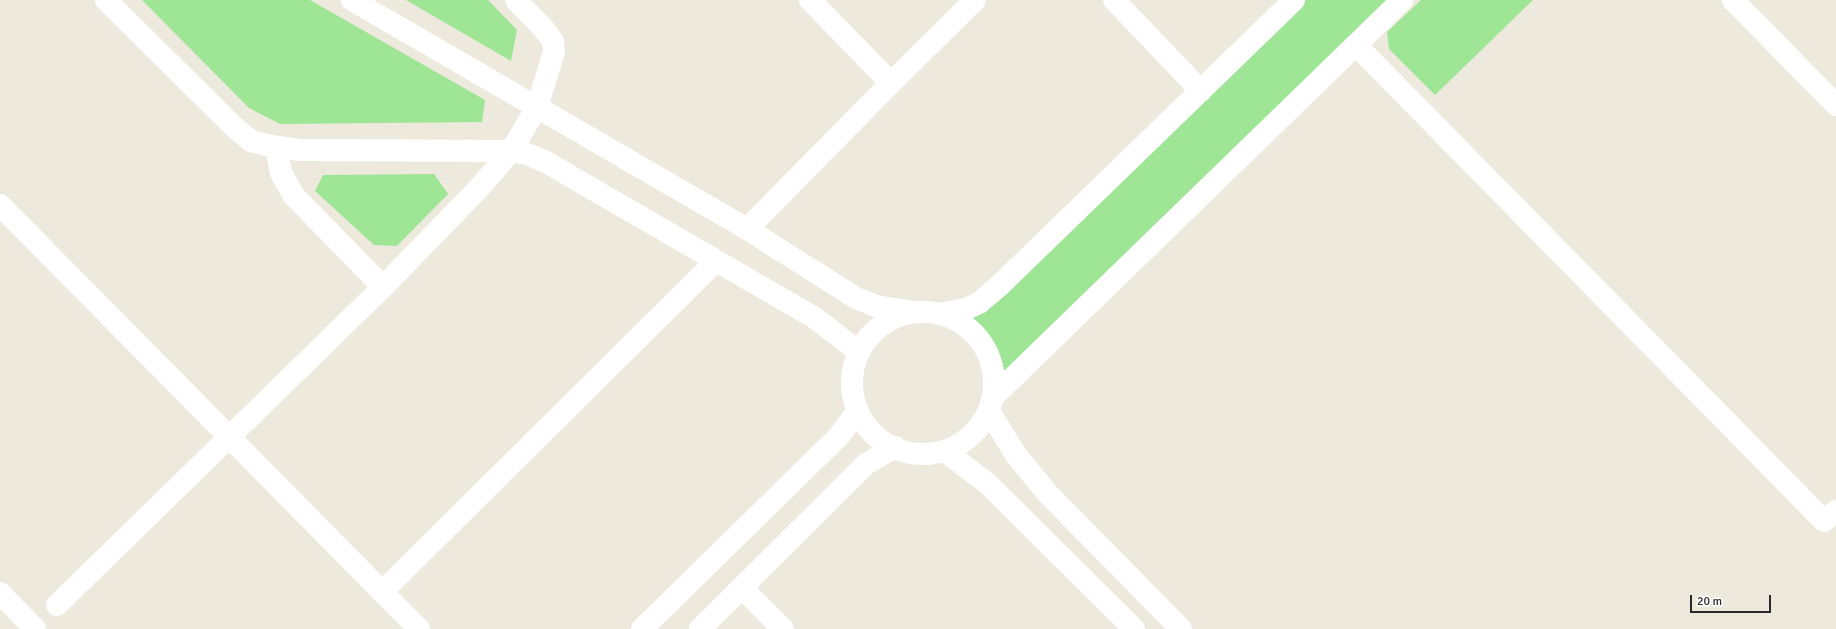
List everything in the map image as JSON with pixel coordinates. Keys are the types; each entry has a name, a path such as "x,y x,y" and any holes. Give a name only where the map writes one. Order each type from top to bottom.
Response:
{"street":[{"path":"106,0 234,127 251,141 276,147 300,150 511,151 527,154 546,162 815,318 859,352"},
{"path":"352,0 747,229 856,298 876,306 938,314 966,309 979,303 999,286 1294,0"},
{"path":"57,604 383,287 479,188 511,151 537,107 554,52 553,41 543,28 516,0"},
{"path":"810,0 891,83"},
{"path":"747,229 975,0"},
{"path":"1114,0 1201,90"},
{"path":"915,312 892,319 872,333 859,352 853,372 853,392 858,411 867,427 880,439 900,450 923,454 945,451 962,442 978,428 991,404 1402,0"},
{"path":"1733,0 1836,105"},
{"path":"1356,45 1824,521 1836,511"},
{"path":"276,147 281,173 294,196 383,287"},
{"path":"0,205 419,629"},
{"path":"382,592 716,261"},
{"path":"938,314 961,323 977,337 988,355 994,376 991,404 1016,455 1048,494 1181,629"},
{"path":"642,629 838,436 858,411"},
{"path":"700,629 866,464 895,447"},
{"path":"945,451 988,484 1124,626"},
{"path":"742,588 783,629"},
{"path":"0,593 22,625"}],"green space":[{"path":"142,0 310,0 485,100 482,122 280,124 249,108"},
{"path":"406,0 488,0 517,30 511,61"},
{"path":"1291,0 1401,0 993,397 988,355 950,312 979,303"},
{"path":"1421,0 1533,0 1435,95 1389,49 1387,32"},
{"path":"434,174 448,194 397,246 374,245 315,191 323,175"}]}
